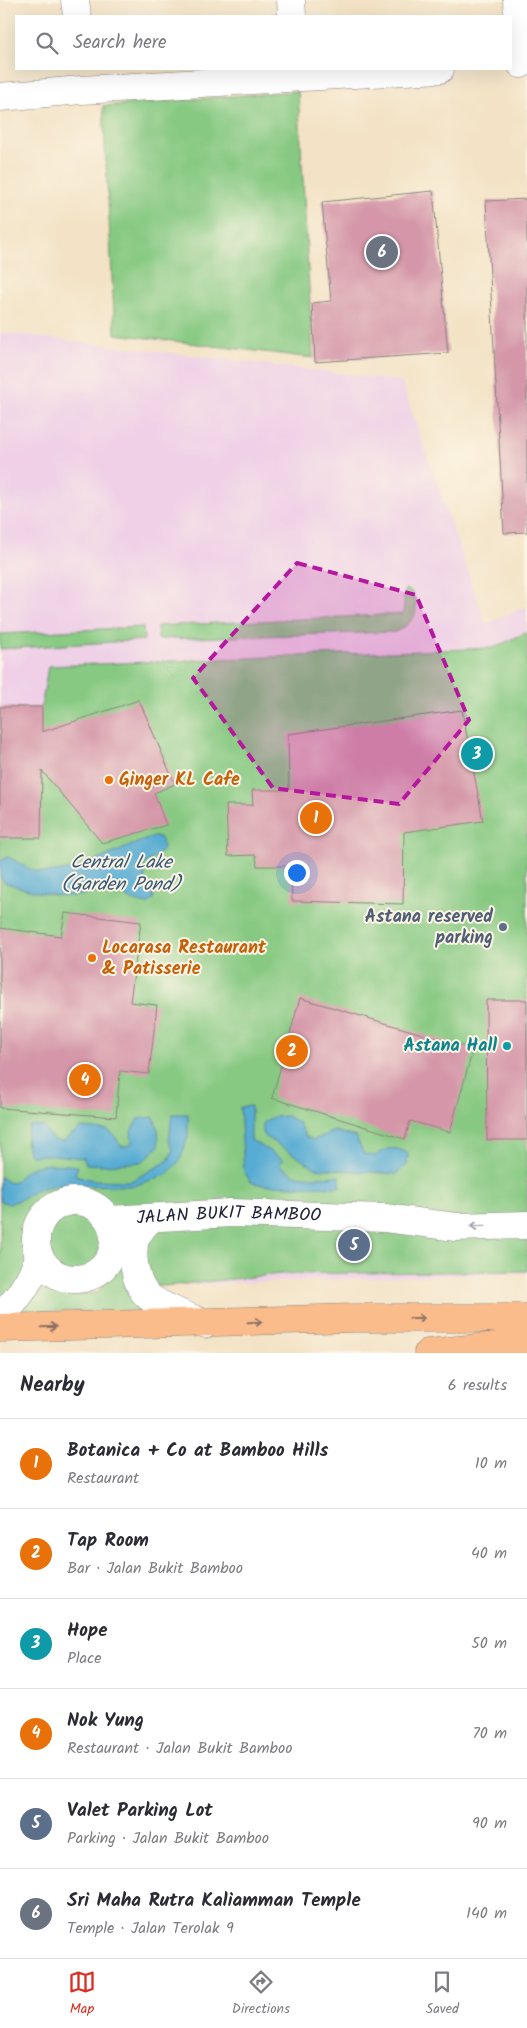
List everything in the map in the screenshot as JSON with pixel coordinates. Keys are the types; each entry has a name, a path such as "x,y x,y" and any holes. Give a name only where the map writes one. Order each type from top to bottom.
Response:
{"highway":[{"path":"0,1328 206,1324 355,1318 527,1318"},
{"path":"428,1353 527,1343"}],"street":[{"path":"75,0 76,15"},
{"path":"291,0 292,15"},
{"path":"517,0 520,64"},
{"path":"0,97 297,73 404,70"},
{"path":"112,1233 110,1259 102,1269 91,1276 78,1280 56,1275 46,1268 39,1258 35,1247 35,1235 46,1213 55,1206 67,1201 85,1202 102,1211 112,1233 128,1275 144,1293 171,1310 206,1324"},
{"name":"JALAN BUKIT BAMBOO","path":"112,1233 151,1218 231,1213 384,1218 456,1227 527,1225"},
{"path":"144,1293 137,1275 134,1258 135,1240 140,1228 151,1218"},
{"path":"0,1316 10,1308 29,1283 39,1258"}],"highlighted area":[{"path":"297,563 416,595 469,720 399,804 273,788 193,678"}],"shaded area":[{"path":"0,332 401,381 486,624 527,606 527,1273 0,1291"}],"green space":[{"path":"298,91 313,358 115,334 103,106"},
{"path":"405,589 412,592 415,599 416,612 407,625 395,632 158,639 157,626 403,614"},
{"path":"143,627 144,640 0,649 0,634"},
{"path":"527,632 527,1271 281,1274 165,1286 123,1285 154,1311 23,1311 7,1295 0,1295 0,709 41,709 48,666 493,648","holes":["50,1285 103,1285 97,1293 71,1295"]}],"water":[{"name":"Central Lake (Garden Pond)","path":"154,837 160,837 163,847 159,854 143,866 146,883 154,891 153,900 148,904 107,892 72,896 46,894 4,882 0,877 0,861 8,857 35,871 52,873 81,866"},
{"path":"251,1106 251,1140 284,1160 279,1165 295,1175 316,1177 340,1176 340,1187 263,1185 251,1182 244,1172 240,1107"},
{"path":"172,1114 188,1114 188,1137 180,1161 166,1175 133,1186 55,1185 36,1190 24,1198 9,1204 0,1201 0,1177 9,1183 13,1182 27,1170 39,1165 78,1166 75,1175 94,1180 131,1181 168,1161 173,1150 169,1141"},
{"path":"287,1116 298,1122 306,1137 314,1140 334,1131 356,1137 364,1154 375,1156 387,1149 398,1149 408,1153 407,1165 396,1174 315,1168 263,1135 263,1122 273,1117"},
{"path":"154,1117 158,1130 159,1146 142,1162 105,1165 86,1164 84,1158 52,1155 31,1156 27,1149 29,1126 43,1126 53,1140 64,1141 80,1128 107,1130 114,1135 121,1146 127,1146 132,1143 131,1131 138,1119"}],"building":[{"path":"433,191 448,353 315,362 312,303 331,301 322,202"},
{"path":"527,199 527,532 504,533 486,201"},
{"path":"139,700 175,784 154,793 166,825 102,843 42,771 41,838 0,838 0,707 42,707 42,732"},
{"path":"462,710 483,821 404,832 403,904 292,901 291,866 257,866 256,855 228,856 226,805 253,805 252,790 289,790 288,734"},
{"path":"65,913 141,922 130,1002 157,1005 149,1074 120,1071 116,1117 0,1108 0,928 61,936"},
{"path":"300,998 473,1049 450,1132 410,1121 405,1139 272,1098"},
{"name":"Astana Hall","path":"486,1000 527,1000 527,1140 487,1140"}],"place":[{"name":"Sri Maha Rutra Kaliamman Temple","path":"382,252"},
{"name":"Hope","path":"477,754"},
{"name":"Ginger KL Cafe","path":"109,780"},
{"name":"Botanica + Co at Bamboo Hills","path":"316,818"},
{"name":"Astana reserved parking","path":"503,927"},
{"name":"Locarasa Restaurant & Patisserie","path":"92,958"},
{"name":"Astana Hall","path":"507,1046"},
{"name":"Tap Room","path":"292,1051"},
{"name":"Nok Yung","path":"85,1080"},
{"name":"Valet Parking Lot","path":"354,1245"}]}
